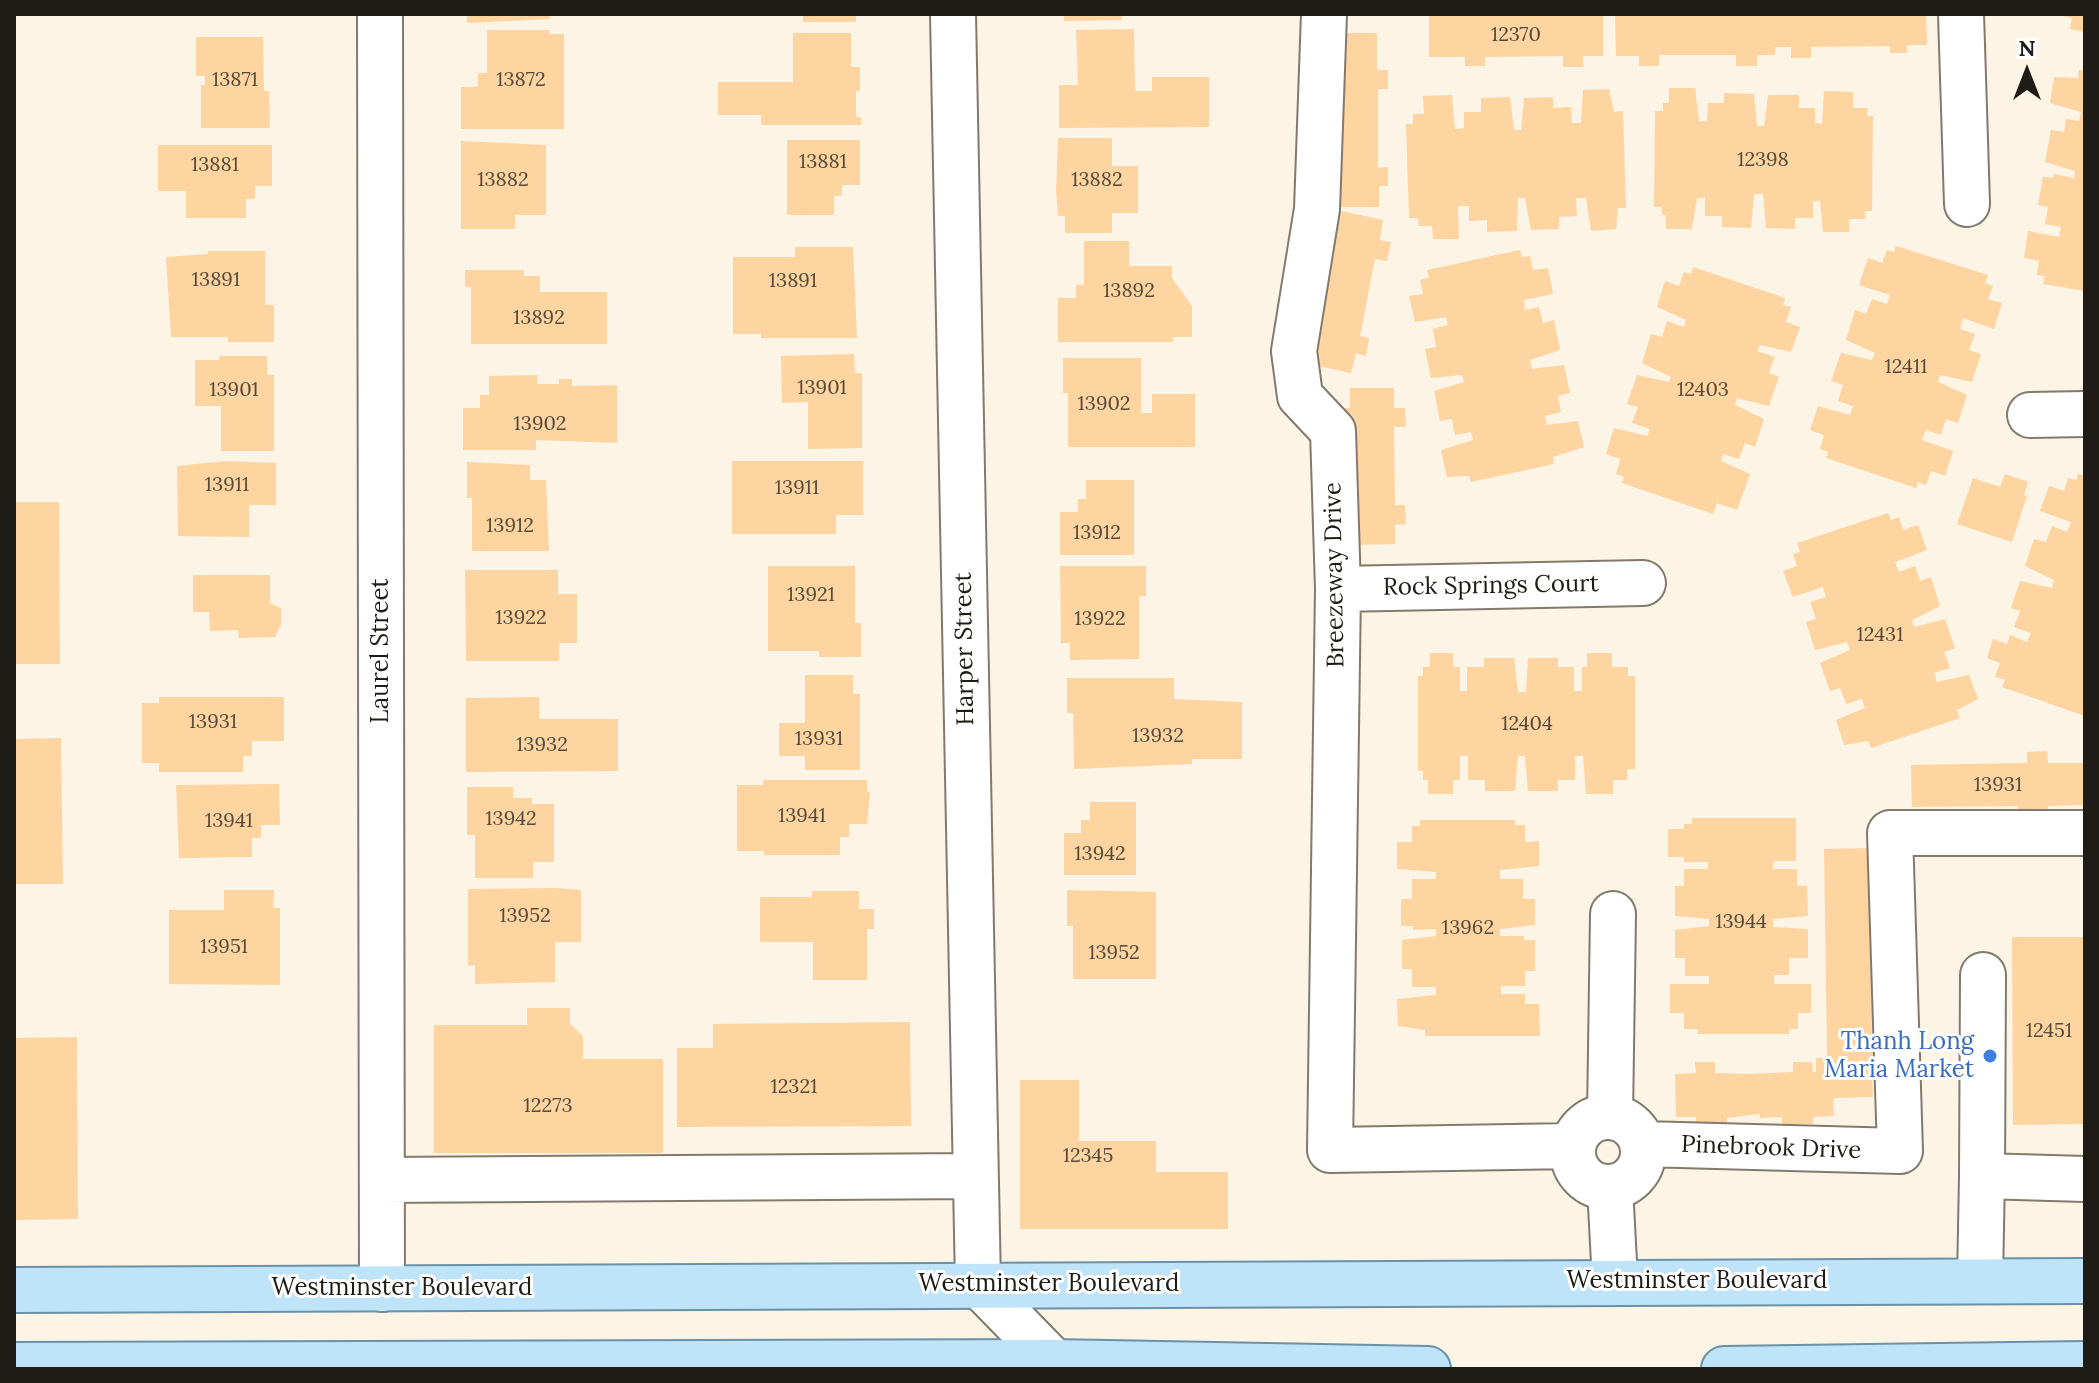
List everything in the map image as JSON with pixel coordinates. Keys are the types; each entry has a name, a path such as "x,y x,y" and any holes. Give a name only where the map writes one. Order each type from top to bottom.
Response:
{"main road":[{"name":"Westminster Boulevard","path":"14,1290 2085,1281"},
{"path":"1724,1369 2085,1364"},
{"path":"14,1365 1428,1369"}],"street":[{"name":"Laurel Street","path":"380,14 382,1289"},
{"name":"Harper Street","path":"953,14 978,1284"},
{"name":"Breezeway Drive","path":"1324,14 1317,209 1294,351 1300,396 1333,431 1338,589 1330,1150 1573,1146"},
{"path":"1961,14 1967,204"},
{"path":"2030,415 2085,414"},
{"name":"Rock Springs Court","path":"1338,589 1643,583"},
{"name":"Pinebrook Drive","path":"1626,1131 1900,1151 1890,833 2085,833"},
{"path":"1613,914 1626,1131 1640,1168 1632,1178 1610,1187 1590,1183 1581,1175 1573,1156 1577,1136 1591,1122 1626,1131"},
{"path":"1980,1280 1983,975"},
{"path":"382,1180 975,1176"},
{"path":"1982,1176 2085,1179"},
{"path":"1610,1187 1615,1281"},
{"path":"978,1284 1054,1366"}],"building":[{"path":"467,14 550,14 550,19 467,23"},
{"path":"803,14 856,14 856,22 803,22"},
{"path":"1064,14 1121,14 1122,20 1064,21"},
{"path":"1429,14 1603,14 1603,56 1583,56 1583,67 1563,67 1563,56 1485,57 1485,66 1465,66 1465,57 1429,57"},
{"path":"1615,14 1926,14 1927,45 1907,45 1907,53 1890,53 1890,46 1811,47 1811,58 1791,58 1791,47 1775,47 1775,55 1757,55 1757,66 1736,66 1736,55 1659,55 1659,66 1639,66 1639,56 1616,56"},
{"path":"2085,14 2085,32 2070,29 2072,18 2058,15"},
{"path":"1134,29 1135,91 1152,91 1152,77 1209,77 1209,127 1059,128 1059,85 1078,85 1076,30"},
{"path":"487,30 549,30 549,34 564,34 564,129 461,129 461,87 478,87 478,73 487,73"},
{"path":"793,33 851,33 851,67 860,67 856,117 861,117 861,125 761,125 761,115 718,115 718,82 793,82"},
{"path":"1333,33 1377,33 1377,70 1388,70 1388,89 1378,89 1378,168 1388,167 1388,186 1379,186 1379,207 1333,207"},
{"path":"196,37 263,37 264,91 269,91 270,128 201,128 201,85 205,85 205,76 196,76"},
{"path":"2079,70 2085,71 2085,291 2043,284 2045,276 2037,275 2039,261 2024,258 2028,231 2059,237 2061,227 2045,224 2048,207 2038,205 2043,177 2053,178 2054,174 2074,178 2075,171 2045,162 2051,130 2064,132 2066,119 2079,121 2081,112 2050,103 2054,77 2078,78"},
{"path":"1669,88 1695,88 1699,121 1707,121 1708,103 1724,103 1724,93 1754,94 1757,126 1764,126 1768,95 1799,95 1799,108 1815,108 1815,123 1822,124 1824,91 1853,92 1853,108 1868,108 1867,116 1873,116 1872,211 1865,211 1865,219 1849,219 1849,232 1823,232 1820,201 1813,201 1813,218 1795,218 1795,229 1766,228 1763,194 1754,194 1751,228 1722,227 1722,216 1705,216 1705,198 1697,198 1692,229 1666,229 1666,215 1662,215 1662,207 1654,207 1655,111 1663,111 1663,103 1669,103"},
{"path":"1609,89 1614,112 1623,111 1626,208 1618,208 1616,229 1591,231 1586,198 1576,198 1577,216 1559,217 1559,229 1531,230 1525,198 1518,198 1517,231 1487,232 1487,220 1469,221 1469,206 1458,206 1459,239 1433,239 1432,226 1419,226 1418,218 1409,218 1406,124 1413,124 1413,114 1424,114 1423,96 1452,95 1455,129 1464,128 1464,112 1481,112 1481,98 1510,97 1514,130 1521,130 1524,98 1553,97 1553,108 1571,107 1572,123 1581,123 1583,90"},
{"path":"1058,138 1112,138 1112,166 1138,166 1138,213 1112,213 1112,233 1065,233 1065,216 1058,216 1056,191"},
{"path":"787,140 860,140 860,185 842,185 842,196 834,196 834,215 787,215"},
{"path":"461,141 546,145 546,215 515,215 515,229 461,229"},
{"path":"158,145 272,145 272,186 255,186 255,199 246,199 246,218 186,218 186,191 158,191"},
{"path":"1341,211 1383,220 1380,240 1391,242 1387,261 1375,259 1360,336 1369,338 1366,356 1356,353 1351,373 1309,364 1330,229 1337,230"},
{"path":"1084,241 1129,241 1129,266 1172,266 1172,278 1192,306 1192,337 1173,337 1173,342 1058,342 1058,298 1076,298 1076,285 1084,285"},
{"path":"1896,246 1988,275 1985,283 1993,286 1988,299 2002,303 1994,329 1963,318 1960,329 1975,334 1969,350 1981,354 1972,382 1940,375 1938,382 1967,395 1958,423 1946,419 1941,435 1926,430 1922,440 1953,451 1945,476 1931,471 1926,485 1918,482 1916,488 1826,458 1828,452 1820,449 1824,435 1810,430 1818,406 1850,415 1853,406 1838,401 1843,385 1831,381 1841,353 1872,360 1875,353 1846,340 1855,310 1866,314 1872,299 1887,304 1890,295 1859,285 1868,258 1882,263 1887,250 1894,252"},
{"path":"795,247 853,247 857,338 761,338 761,334 733,334 733,257 795,257"},
{"path":"1520,250 1522,257 1530,256 1533,270 1548,268 1553,294 1524,300 1525,310 1539,307 1543,323 1554,320 1560,350 1530,360 1532,369 1564,365 1570,393 1558,396 1561,412 1545,416 1547,425 1578,421 1584,447 1553,457 1554,464 1471,482 1469,476 1447,477 1441,450 1473,440 1471,432 1455,435 1452,419 1440,421 1434,391 1464,382 1462,375 1431,378 1425,349 1436,347 1433,329 1448,325 1446,317 1415,322 1409,296 1423,294 1420,280 1429,278 1427,270"},
{"path":"208,251 265,251 265,305 274,305 274,342 228,342 228,337 171,337 166,257 208,254"},
{"path":"1693,267 1785,298 1783,305 1791,307 1786,322 1800,327 1791,352 1760,345 1757,351 1775,357 1769,373 1779,377 1769,406 1737,398 1735,405 1764,419 1755,447 1745,443 1739,459 1723,454 1721,461 1750,474 1737,510 1717,503 1713,514 1622,483 1624,477 1616,474 1620,459 1606,454 1614,428 1647,436 1650,429 1632,423 1638,407 1627,404 1637,375 1669,382 1671,377 1642,363 1651,334 1662,337 1667,321 1684,327 1686,320 1657,307 1665,281 1679,286 1684,272 1691,274"},
{"path":"465,270 524,270 524,276 540,276 540,292 607,292 607,344 471,344 471,287 465,287"},
{"path":"854,354 855,373 862,373 862,448 808,449 808,402 782,403 781,356"},
{"path":"219,356 267,356 267,375 274,375 274,451 221,451 221,406 195,406 195,360 219,360"},
{"path":"1063,358 1141,358 1141,413 1152,413 1152,394 1195,394 1195,447 1068,447 1068,393 1063,393"},
{"path":"537,375 537,384 559,384 559,379 572,379 572,386 617,385 617,443 536,440 536,450 463,450 463,408 480,408 480,395 489,395 489,376"},
{"path":"1350,388 1394,388 1394,408 1405,408 1406,427 1394,427 1395,505 1405,505 1406,524 1395,525 1395,544 1351,545 1343,408 1350,408"},
{"path":"225,461 276,463 276,505 249,505 249,537 178,536 177,466"},
{"path":"732,461 863,461 863,515 836,515 836,534 732,534"},
{"path":"467,462 530,465 530,480 546,480 549,551 472,551 472,498 467,498"},
{"path":"2005,474 2028,482 2024,495 2027,496 2012,542 1957,524 1973,478 2000,487"},
{"path":"2078,474 2085,476 2085,716 2002,687 2005,680 1995,677 2000,663 1987,658 1993,639 2007,644 2010,635 2027,642 2031,633 2014,627 2020,611 2011,608 2020,581 2052,588 2054,580 2025,566 2034,539 2046,542 2052,526 2067,532 2071,522 2040,511 2049,486 2064,491 2068,478 2076,480"},
{"path":"1086,480 1134,480 1134,555 1060,555 1060,512 1078,512 1078,499 1086,499"},
{"path":"14,502 59,502 60,664 14,664"},
{"path":"1888,513 1891,520 1899,517 1903,530 1918,525 1927,550 1895,562 1899,572 1915,566 1920,581 1931,577 1940,606 1912,620 1914,627 1945,619 1955,648 1944,652 1950,668 1934,673 1937,682 1969,675 1978,699 1957,710 1960,718 1871,748 1868,741 1844,745 1836,720 1865,708 1862,699 1846,704 1840,688 1830,691 1820,663 1850,650 1847,642 1815,650 1806,622 1816,619 1810,602 1826,597 1823,587 1793,597 1783,571 1797,566 1793,554 1800,552 1797,543"},
{"path":"768,566 855,566 855,623 861,623 861,657 819,657 819,651 768,651"},
{"path":"1060,566 1146,566 1146,596 1139,596 1139,659 1070,660 1070,643 1061,643"},
{"path":"465,570 558,570 558,594 577,594 577,643 559,643 559,661 466,661"},
{"path":"193,575 270,575 270,603 281,608 281,624 275,637 239,638 238,630 210,631 209,612 193,612"},
{"path":"1430,653 1453,653 1453,667 1460,667 1460,691 1467,691 1467,667 1484,667 1484,658 1514,658 1518,692 1526,692 1528,658 1558,658 1558,667 1574,667 1574,691 1582,691 1582,667 1587,667 1587,653 1612,653 1612,667 1628,667 1628,676 1635,676 1635,769 1627,769 1627,780 1613,780 1613,794 1586,794 1583,756 1575,756 1575,780 1558,780 1558,791 1528,791 1525,756 1518,756 1515,791 1485,791 1485,780 1468,780 1468,756 1460,756 1460,780 1453,780 1453,794 1428,794 1428,780 1423,780 1423,771 1418,771 1418,676 1423,676 1423,667 1430,667"},
{"path":"805,675 853,675 853,694 860,694 860,770 805,770 805,756 779,756 779,723 805,723"},
{"path":"1067,678 1174,678 1174,699 1242,702 1242,759 1192,759 1192,764 1074,769 1073,713 1067,713"},
{"path":"159,697 284,697 284,741 252,741 252,756 243,756 243,772 159,772 159,763 142,763 142,703 159,703"},
{"path":"539,697 539,719 618,719 618,771 466,772 466,698"},
{"path":"61,738 63,884 14,884 14,739"},
{"path":"2047,751 2048,763 2085,763 2085,805 2048,806 2048,813 2018,813 2018,806 1912,807 1911,765 2027,763 2027,752"},
{"path":"763,780 867,780 867,792 870,792 867,824 849,824 849,837 840,837 840,855 764,855 764,851 737,851 737,785 763,785"},
{"path":"279,784 280,825 261,825 261,838 252,838 252,857 179,858 176,785"},
{"path":"467,787 513,787 513,798 532,798 532,804 554,804 554,862 533,862 533,878 475,878 475,835 467,835"},
{"path":"1090,802 1136,802 1136,875 1064,875 1064,833 1081,833 1081,820 1090,820"},
{"path":"1692,818 1796,818 1796,861 1773,861 1773,869 1797,869 1797,886 1807,886 1808,916 1773,919 1773,927 1808,929 1808,958 1789,958 1789,975 1774,975 1774,984 1811,984 1811,1013 1798,1013 1798,1029 1789,1029 1789,1034 1698,1034 1698,1029 1684,1029 1684,1013 1670,1013 1670,984 1709,984 1709,976 1685,976 1685,958 1675,958 1675,930 1709,926 1709,919 1675,916 1675,886 1684,886 1684,869 1708,869 1708,862 1684,862 1684,857 1668,857 1668,829 1684,829 1684,824 1692,824"},
{"path":"1420,820 1515,820 1515,825 1525,825 1525,842 1539,841 1539,866 1500,870 1500,879 1523,879 1523,899 1535,899 1535,925 1500,929 1500,936 1524,936 1524,940 1535,940 1535,971 1525,971 1525,986 1501,986 1501,994 1525,994 1525,1004 1539,1004 1540,1036 1425,1036 1425,1030 1398,1026 1397,999 1436,995 1436,987 1412,987 1412,969 1402,969 1402,940 1436,936 1436,929 1413,930 1413,926 1401,926 1401,899 1412,899 1412,879 1436,879 1436,872 1397,869 1397,842 1412,842 1412,826 1420,826"},
{"path":"1869,848 1872,1047 1879,1046 1879,1077 1872,1077 1873,1097 1833,1098 1834,1116 1813,1117 1813,1124 1782,1124 1782,1117 1760,1118 1760,1114 1727,1118 1727,1125 1696,1126 1696,1117 1676,1117 1675,1074 1696,1073 1695,1062 1715,1062 1715,1073 1749,1074 1793,1072 1793,1062 1812,1062 1813,1072 1816,1072 1816,1058 1827,1058 1824,849"},
{"path":"468,889 581,890 581,942 555,942 555,982 475,984 475,965 468,966"},
{"path":"224,890 274,890 273,908 280,908 280,985 169,984 169,910 224,910"},
{"path":"1067,890 1156,892 1156,979 1073,979 1073,926 1067,926"},
{"path":"812,891 859,891 859,909 874,909 874,929 867,929 867,980 813,980 813,942 760,942 760,897 812,897"},
{"path":"2012,937 2085,937 2085,1124 2013,1125"},
{"path":"527,1008 570,1008 570,1024 583,1036 583,1059 663,1059 663,1153 434,1153 434,1025 527,1025"},
{"path":"910,1022 911,1126 677,1127 677,1048 713,1048 713,1024"},
{"path":"77,1037 78,1219 14,1220 14,1038"},
{"path":"1020,1080 1079,1080 1079,1141 1156,1141 1156,1172 1228,1172 1228,1229 1020,1229"}],"place":[{"name":"Thanh Long Maria Market","path":"1990,1056"}]}
